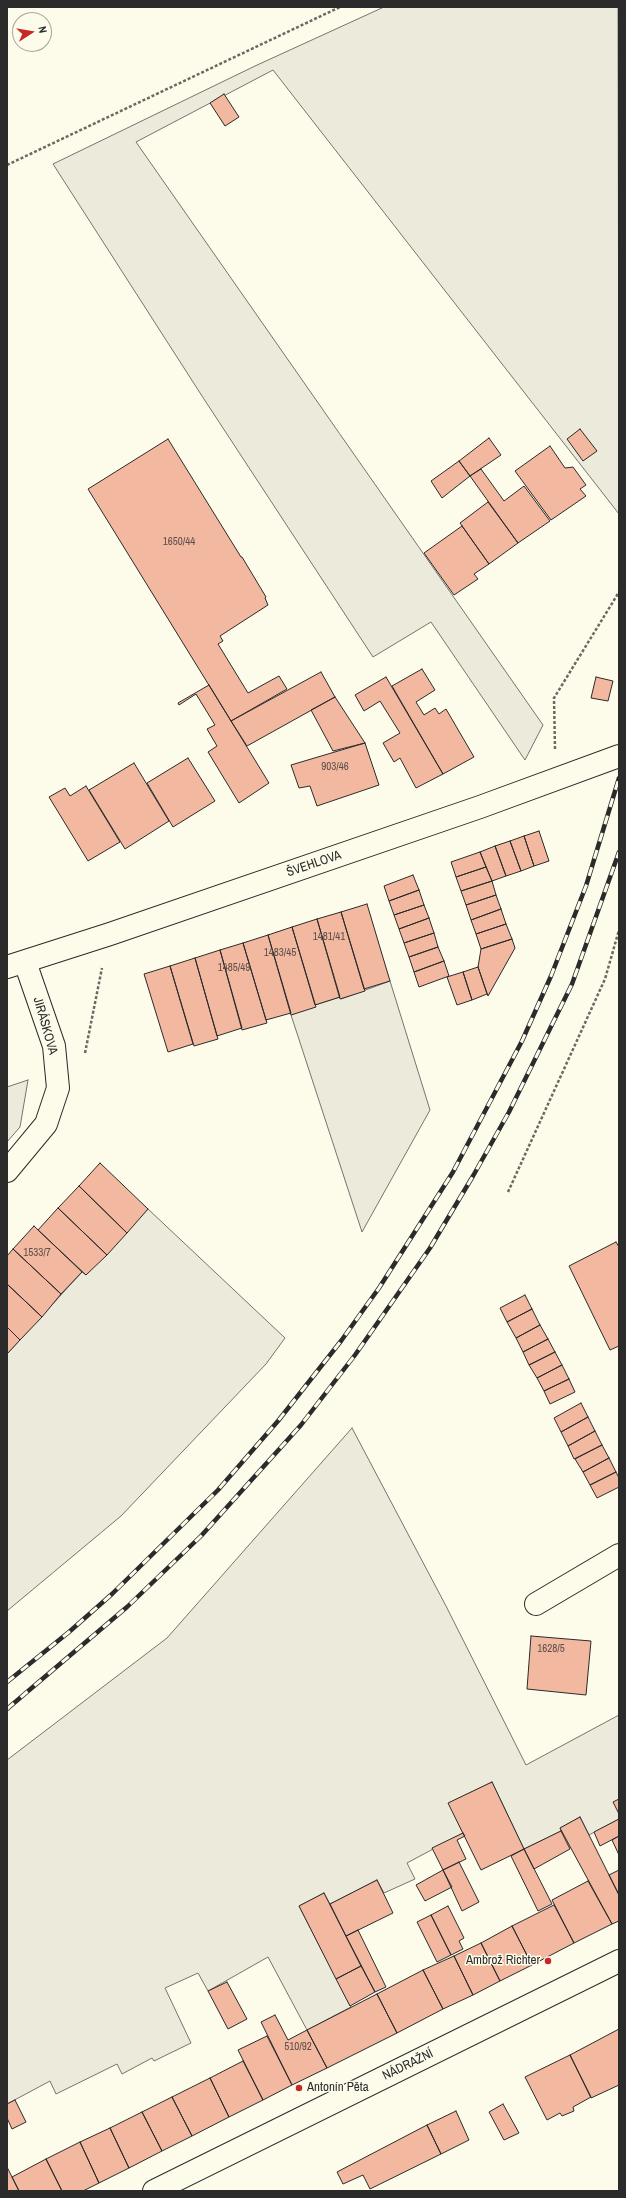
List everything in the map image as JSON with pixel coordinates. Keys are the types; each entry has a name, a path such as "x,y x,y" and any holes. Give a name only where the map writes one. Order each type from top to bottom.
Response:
{"street":[{"name":"ŠVEHLOVA","path":"16,965 480,806 619,756"},
{"name":"JIRÁSKOVA","path":"7,1171 46,1124 58,1088 54,1046 16,965"},
{"path":"536,1604 619,1555"},
{"name":"NÁDRAŽNÍ","path":"154,2191 619,1961"}],"path":[{"path":"7,165 340,7"},
{"path":"562,776 555,749 554,698 619,592"},
{"path":"508,1192 605,979 619,930"},
{"path":"84,1060 110,934"}],"shaded area":[{"path":"384,7 618,7 619,514 273,70 136,142 543,725 525,760 431,622 373,657 202,396 53,164 255,66"},
{"path":"390,981 430,1110 362,1232 291,1015 315,1005 340,997 341,999"},
{"path":"28,1080 20,1127 7,1142 7,1087"},
{"path":"148,1209 285,1338 266,1364 121,1516 7,1611 7,1354 82,1272 86,1275"},
{"path":"352,1428 446,1606 526,1765 619,1715 619,1819 589,1835 580,1817 560,1828 561,1831 524,1849 492,1782 449,1803 463,1833 407,1863 415,1879 384,1893 377,1880 330,1904 324,1893 299,1906 351,2007 307,2030 268,1957 208,1991 198,1973 165,1988 191,2043 154,2061 152,2058 122,2074 117,2064 56,2094 50,2081 7,2104 7,1760 167,1638"}],"building":[{"path":"224,94 239,117 225,126 210,103"},
{"path":"580,429 597,451 583,461 567,439"},
{"path":"489,438 501,455 470,476 459,461"},
{"path":"168,439 242,557 266,597 265,598 268,605 220,636 223,641 218,644 248,693 279,676 287,689 231,721 88,489"},
{"path":"550,446 565,468 573,467 586,485 580,489 586,496 551,520 515,471"},
{"path":"459,461 470,476 442,498 431,481"},
{"path":"481,469 504,501 524,486 550,521 518,543 470,476"},
{"path":"488,502 518,543 489,564 460,523"},
{"path":"462,526 489,564 474,574 478,579 454,595 424,553"},
{"path":"422,669 435,690 416,702 424,715 435,708 439,714 446,709 474,757 443,774 392,686"},
{"path":"321,672 335,697 247,746 231,721"},
{"path":"386,677 443,774 416,788 400,758 394,762 383,743 400,733 380,701 364,711 355,695"},
{"path":"596,677 613,681 608,701 591,698"},
{"path":"209,685 269,783 239,803 208,752 217,746 207,729 215,725 196,694 179,705 178,703"},
{"path":"335,697 365,743 333,751 311,710"},
{"path":"365,743 379,785 317,806 310,786 299,788 291,765"},
{"path":"188,758 215,801 173,827 147,783"},
{"path":"134,763 169,821 125,849 89,790"},
{"path":"86,786 120,842 88,861 49,797 65,788 70,796"},
{"path":"539,831 549,861 534,866 524,836"},
{"path":"524,836 534,866 521,871 510,841"},
{"path":"510,841 521,871 506,876 495,846"},
{"path":"495,846 506,876 492,881 480,852"},
{"path":"480,852 486,867 456,877 451,862"},
{"path":"486,867 492,881 461,891 456,877"},
{"path":"413,875 419,890 389,901 384,886"},
{"path":"492,881 496,895 466,905 461,891"},
{"path":"419,890 424,905 394,915 389,901"},
{"path":"496,895 501,909 471,920 466,905"},
{"path":"367,904 390,981 364,989 341,912"},
{"path":"424,905 429,918 399,929 394,915"},
{"path":"501,909 506,924 476,934 471,920"},
{"path":"341,912 365,991 340,999 317,919"},
{"path":"429,918 434,933 404,943 399,929"},
{"path":"317,919 340,997 315,1005 292,927"},
{"path":"506,924 512,939 481,949 476,934"},
{"path":"292,927 316,1007 291,1015 268,935"},
{"path":"434,933 438,947 409,957 404,943"},
{"path":"268,935 291,1013 266,1020 243,943"},
{"path":"512,939 515,948 488,996 478,967 481,949"},
{"path":"243,943 267,1023 242,1030 220,950"},
{"path":"438,947 444,961 414,972 409,957"},
{"path":"220,950 242,1028 217,1036 195,958"},
{"path":"195,958 218,1039 194,1046 170,966"},
{"path":"444,961 449,976 419,987 414,972"},
{"path":"170,966 193,1044 168,1052 144,974"},
{"path":"478,967 487,994 472,1000 463,972"},
{"path":"463,972 472,1000 457,1005 447,977"},
{"path":"100,1163 148,1209 127,1233 79,1186"},
{"path":"79,1186 127,1233 107,1255 58,1208"},
{"path":"58,1208 107,1255 86,1275 38,1230"},
{"path":"34,1226 82,1272 61,1294 13,1249"},
{"path":"616,1242 619,1247 619,1346 610,1350 569,1266"},
{"path":"13,1249 61,1294 42,1317 7,1284 7,1256"},
{"path":"7,1284 42,1317 20,1340 7,1327"},
{"path":"525,1295 532,1309 507,1322 500,1308"},
{"path":"532,1309 540,1325 516,1338 507,1322"},
{"path":"540,1325 548,1339 523,1352 516,1338"},
{"path":"7,1327 20,1340 7,1354"},
{"path":"548,1339 555,1352 529,1365 523,1352"},
{"path":"555,1352 562,1365 537,1378 529,1365"},
{"path":"562,1365 569,1379 544,1391 537,1378"},
{"path":"569,1379 575,1392 550,1404 544,1391"},
{"path":"581,1403 588,1417 561,1432 554,1418"},
{"path":"588,1417 595,1431 568,1446 561,1432"},
{"path":"595,1431 602,1445 574,1459 568,1446"},
{"path":"602,1445 609,1458 583,1472 575,1459"},
{"path":"609,1458 616,1472 590,1485 583,1472"},
{"path":"616,1472 619,1478 619,1487 597,1498 590,1485"},
{"path":"531,1636 591,1641 586,1695 527,1689"},
{"path":"492,1782 524,1849 481,1870 448,1803"},
{"path":"619,1799 619,1814 613,1802"},
{"path":"580,1817 619,1895 619,1921 612,1924 560,1828"},
{"path":"619,1819 619,1836 600,1846 594,1832"},
{"path":"561,1831 570,1849 534,1869 524,1849"},
{"path":"463,1833 465,1836 457,1840 466,1859 443,1870 432,1848"},
{"path":"619,1836 619,1855 612,1840"},
{"path":"524,1849 552,1904 538,1911 511,1856"},
{"path":"459,1862 479,1902 462,1911 443,1870"},
{"path":"443,1870 452,1887 425,1901 416,1885"},
{"path":"619,1870 619,1895 609,1875"},
{"path":"377,1880 393,1913 346,1936 330,1904"},
{"path":"588,1881 612,1924 574,1943 552,1900"},
{"path":"324,1893 361,1966 336,1979 299,1906"},
{"path":"554,1905 574,1943 532,1965 512,1926"},
{"path":"448,1906 464,1938 459,1941 463,1949 451,1955 431,1915"},
{"path":"431,1915 451,1955 437,1962 417,1922"},
{"path":"512,1926 532,1965 500,1981 481,1943"},
{"path":"358,1930 386,1987 375,1992 346,1936"},
{"path":"481,1943 500,1981 473,1995 454,1956"},
{"path":"454,1956 473,1995 443,2009 423,1970"},
{"path":"361,1966 375,1992 350,2006 336,1979"},
{"path":"423,1970 443,2009 397,2033 377,1994"},
{"path":"227,1982 247,2019 228,2029 208,1991"},
{"path":"377,1994 397,2033 327,2068 307,2030"},
{"path":"275,2015 288,2040 307,2030 327,2068 292,2085 261,2022"},
{"path":"619,2029 619,2085 591,2098 570,2055"},
{"path":"267,2036 292,2085 263,2100 238,2050"},
{"path":"570,2055 591,2097 573,2107 574,2111 562,2116 560,2113 547,2120 525,2077"},
{"path":"243,2061 263,2100 229,2117 210,2078"},
{"path":"210,2078 229,2117 192,2136 172,2097"},
{"path":"172,2097 192,2136 162,2151 142,2112"},
{"path":"15,2100 26,2122 12,2129 7,2118 7,2104"},
{"path":"503,2104 519,2133 504,2140 489,2112"},
{"path":"456,2111 469,2140 441,2154 427,2125"},
{"path":"142,2112 162,2151 129,2168 110,2128"},
{"path":"427,2125 441,2154 370,2189 363,2175 343,2184 337,2172"},
{"path":"110,2128 129,2168 99,2183 80,2142"},
{"path":"80,2142 99,2183 83,2191 62,2191 46,2159"},
{"path":"46,2159 62,2191 19,2191 12,2177"},
{"path":"7,2167 19,2191 7,2191"}],"railway":[{"path":"7,1682 69,1632 112,1594 218,1490 278,1421 341,1341 379,1288 453,1172 522,1041 551,976 586,886 619,778"},
{"path":"7,1709 127,1607 201,1536 301,1425 355,1355 430,1248 509,1112 572,984 619,852"}],"place":[{"name":"Ambrož Richter","path":"548,1961"},
{"name":"Antonín Pěta","path":"299,2088"}]}
